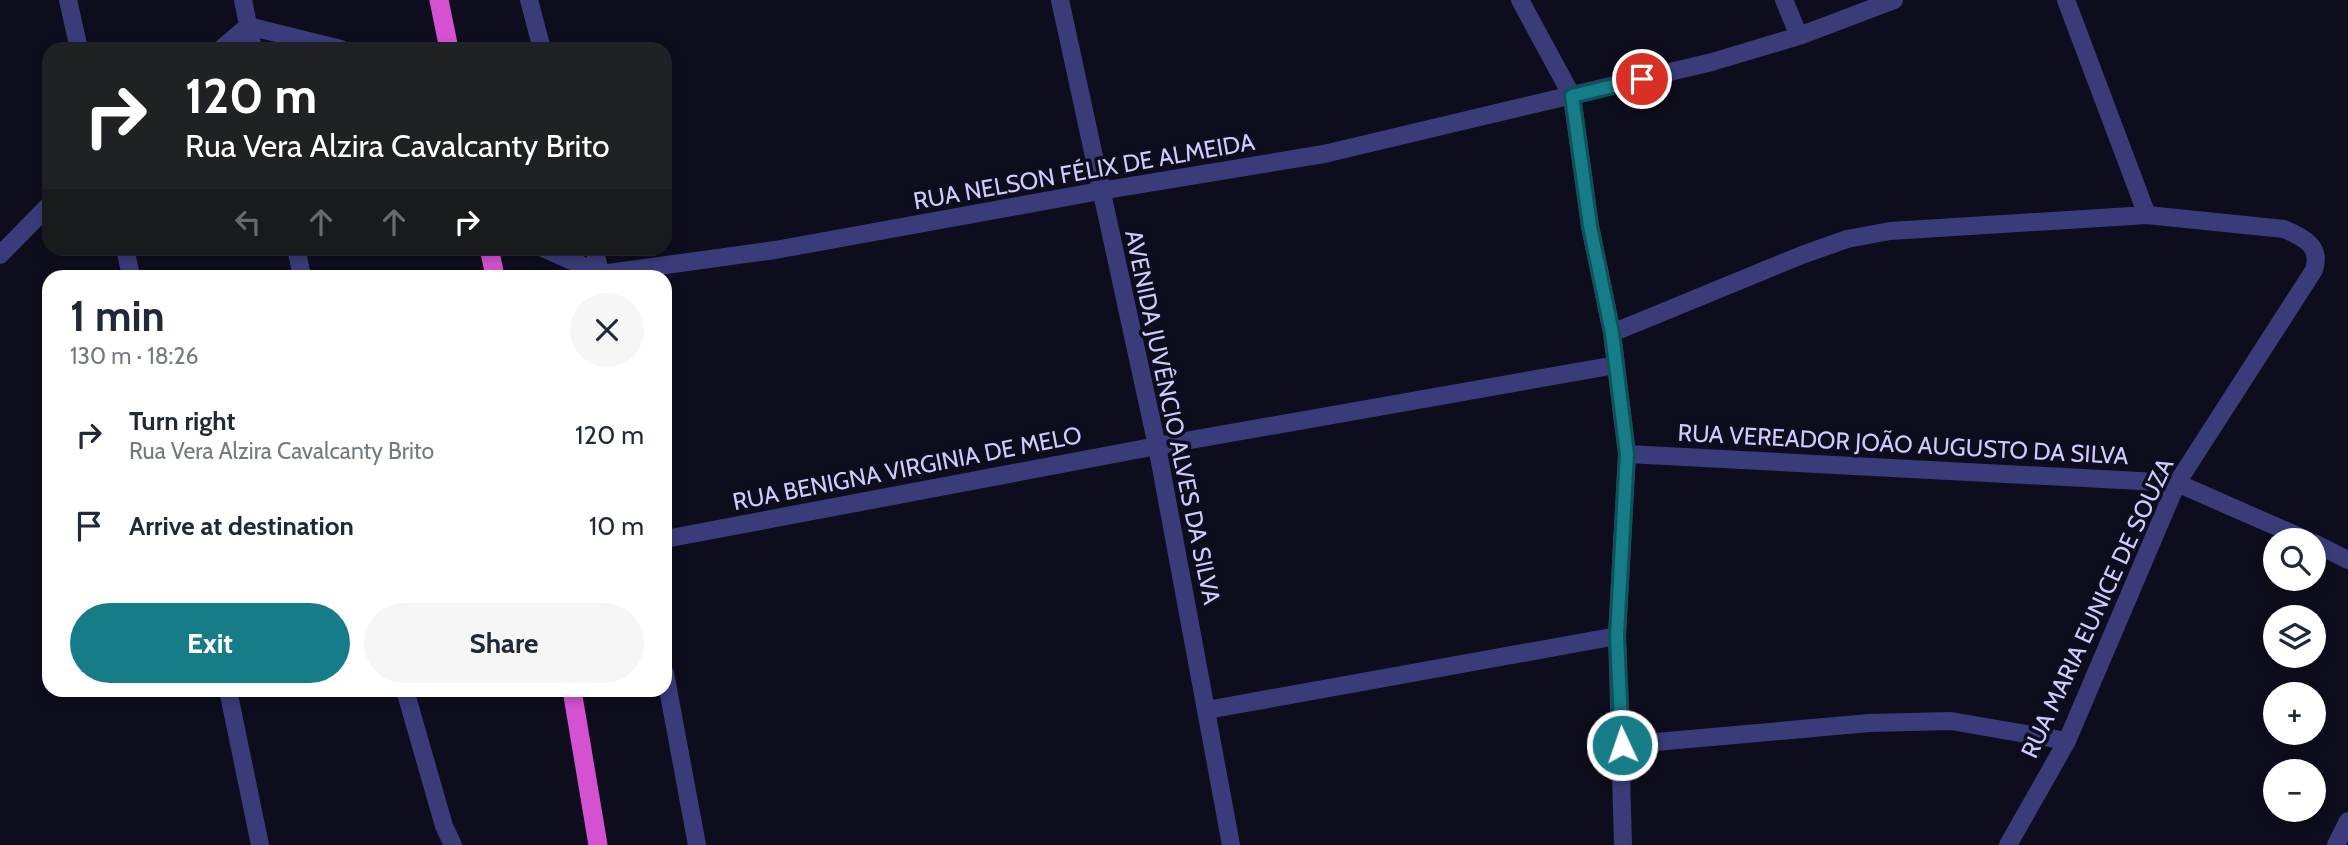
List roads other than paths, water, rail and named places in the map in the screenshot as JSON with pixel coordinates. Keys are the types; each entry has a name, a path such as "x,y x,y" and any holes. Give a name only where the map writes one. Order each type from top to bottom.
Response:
{"highway":[{"path":"439,0 448,42"},
{"path":"573,697 598,845"}],"street":[{"path":"68,0 77,42"},
{"path":"243,0 251,42"},
{"path":"529,0 540,42"},
{"name":"AVENIDA JUVÊNCIO ALVES DA SILVA","path":"1060,0 1157,446 1231,845"},
{"path":"1520,0 1572,96 1590,226 1612,333 1627,454 1617,636 1623,845"},
{"path":"1784,0 1799,36"},
{"name":"RUA NELSON FÉLIX DE ALMEIDA","path":"636,270 775,250 1100,191 1324,154 1712,62 1799,36 1894,0"},
{"path":"1612,333 1847,239 1889,231 2147,215 2066,0"},
{"path":"229,42 248,26"},
{"path":"248,26 313,42"},
{"path":"0,255 42,212"},
{"name":"RUA MARIA EUNICE DE SOUZA","path":"2008,845 2067,741 2177,483 2314,270 2317,256 2315,249 2301,236 2284,229 2147,215"},
{"path":"559,256 590,270"},
{"name":"RUA BENIGNA VIRGINIA DE MELO","path":"672,538 1157,446 1616,365"},
{"name":"RUA VEREADOR JOÃO AUGUSTO DA SILVA","path":"1627,454 2177,483"},
{"path":"2177,483 2279,528"},
{"path":"2326,549 2348,560"},
{"path":"1207,710 1617,636"},
{"path":"229,697 260,845"},
{"path":"407,697 444,826 453,845"},
{"path":"669,697 697,845"},
{"path":"1622,745 1869,723 1951,721 2067,741"},
{"path":"2336,845 2348,821"}]}
